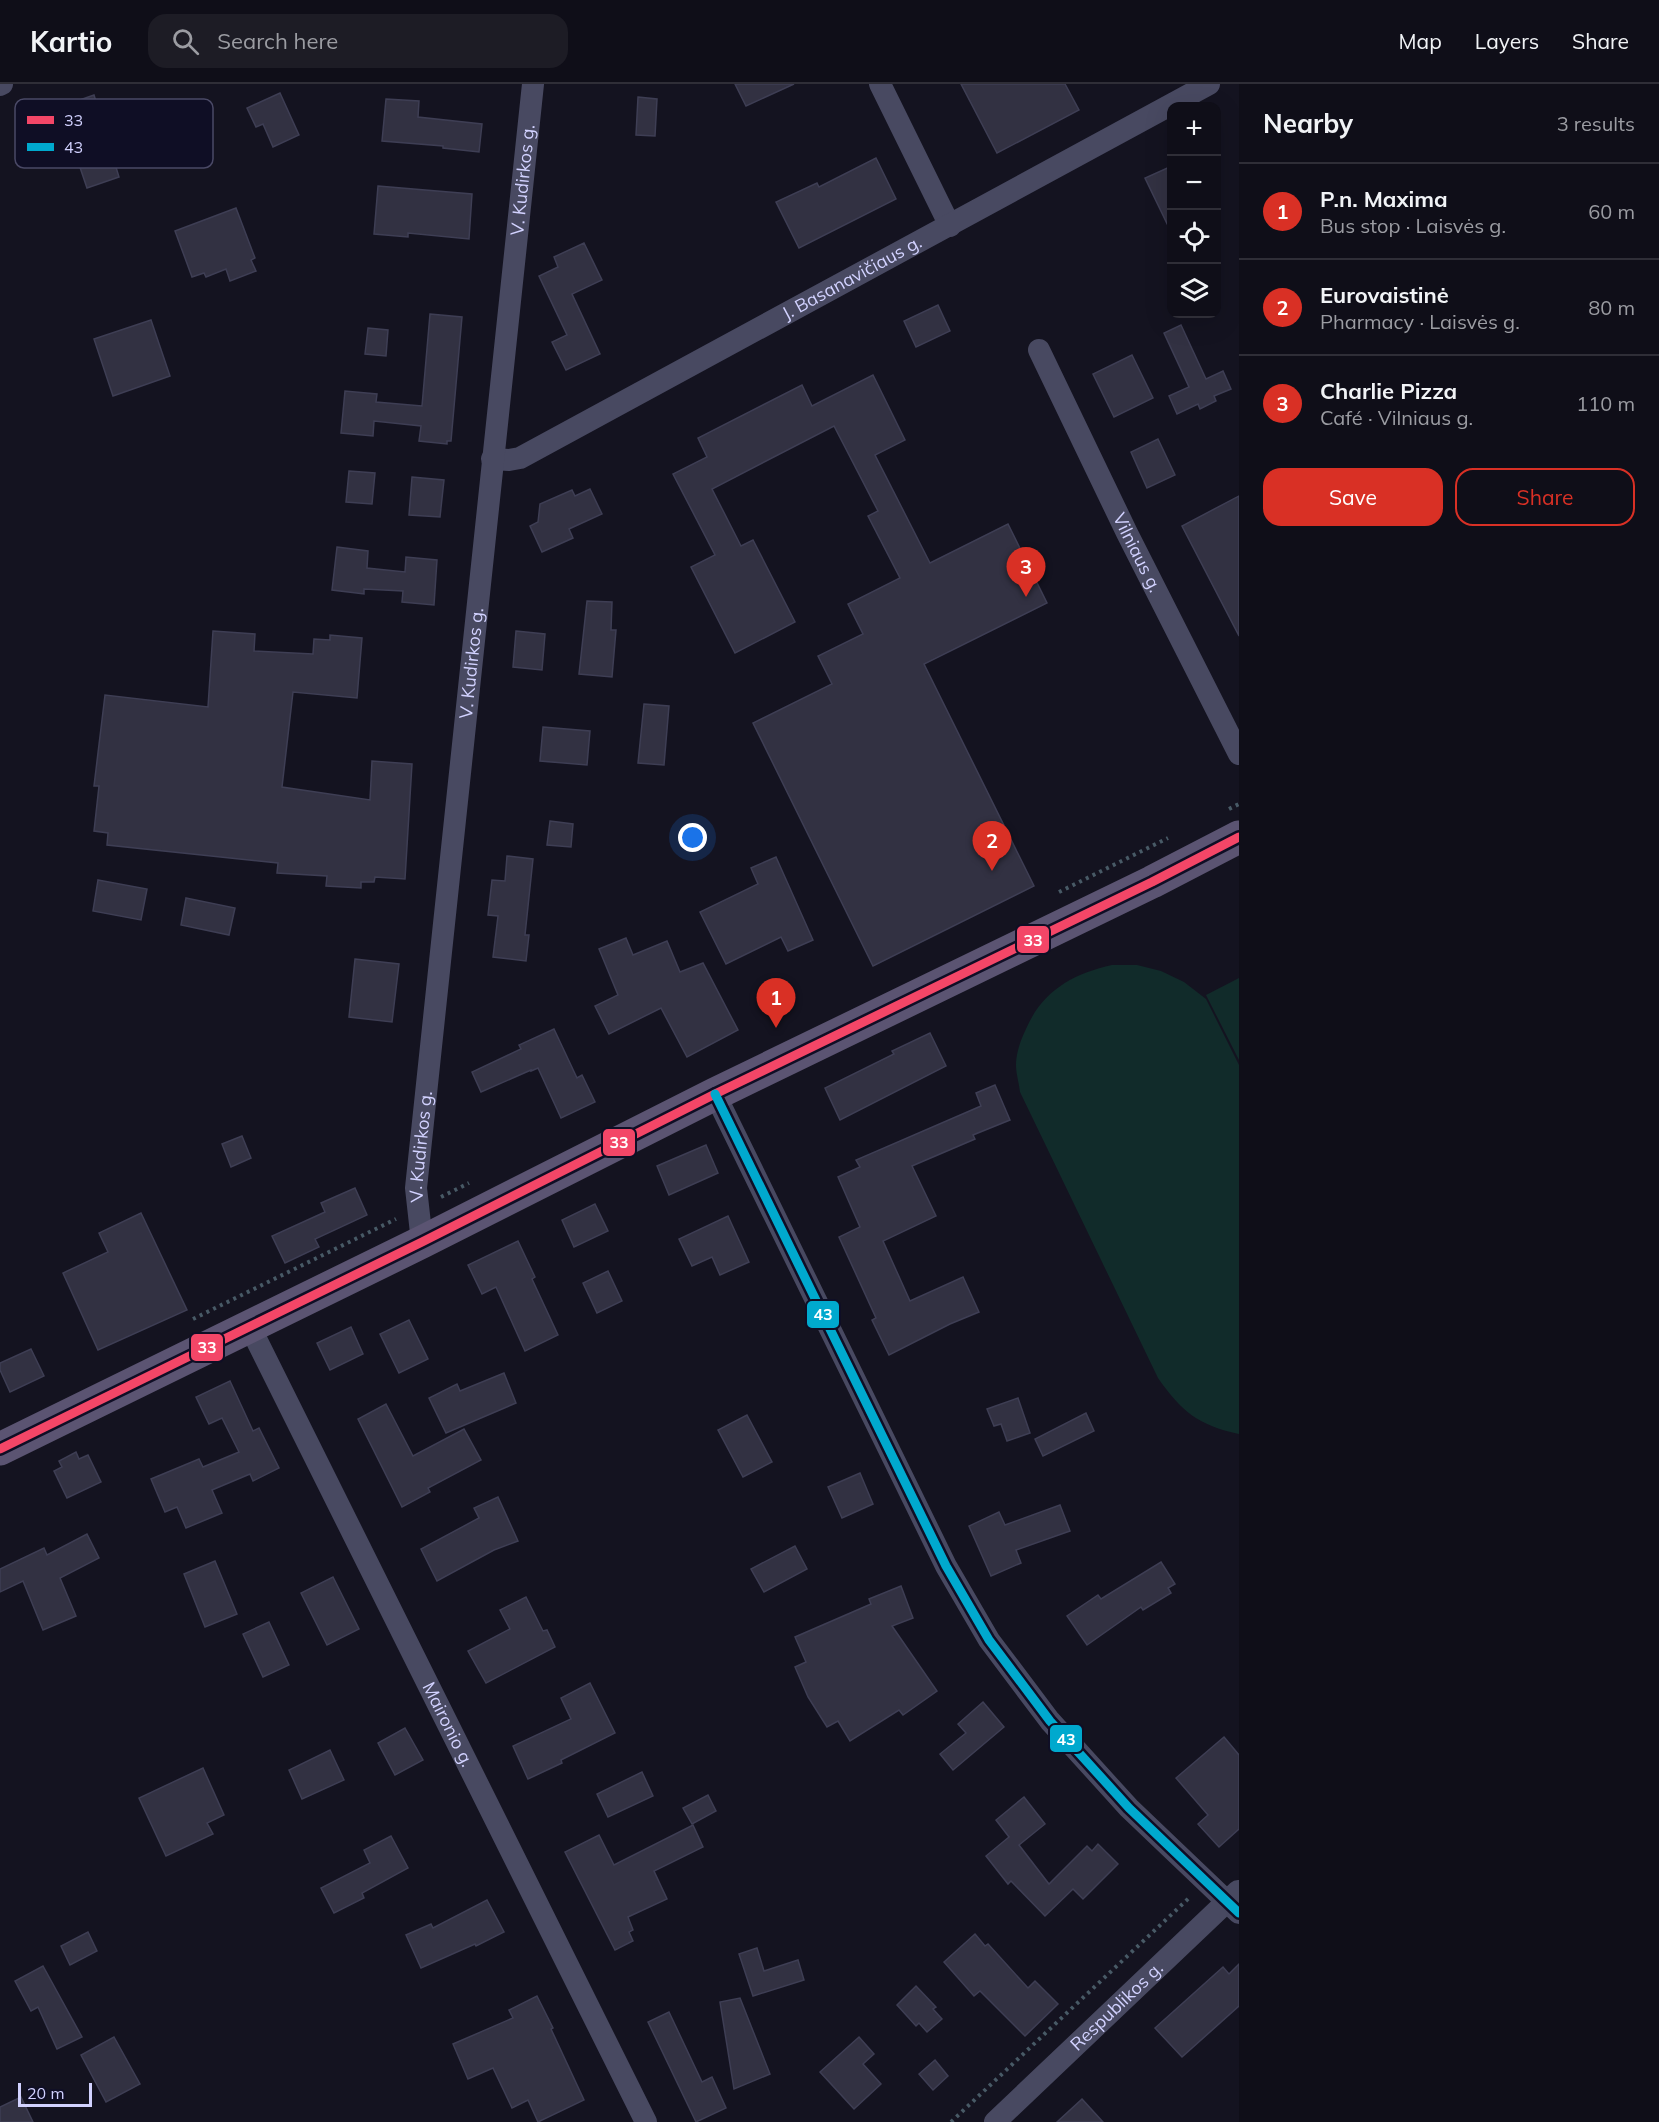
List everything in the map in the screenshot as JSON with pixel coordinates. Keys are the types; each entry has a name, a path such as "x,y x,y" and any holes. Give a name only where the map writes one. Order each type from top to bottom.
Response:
{"main road":[{"path":"0,1449 422,1242 715,1094 1152,882 1239,837"}],"street":[{"name":"V. Kudirkos g.","path":"422,1242 416,1188 533,84"},
{"path":"880,84 950,226"},
{"name":"J. Basanavičiaus g.","path":"492,459 520,458 1209,84"},
{"name":"Vilniaus g.","path":"1039,350 1127,532 1239,754"},
{"path":"715,1094 945,1566 989,1640 1050,1721 1129,1808 1206,1881 1235,1901"},
{"name":"Maironio g.","path":"250,1327 646,2122"},
{"name":"Respublikos g.","path":"995,2122 1235,1901"}],"path":[{"path":"951,2122 1206,1881"}],"green space":[{"path":"1112,965 1137,965 1161,971 1184,982 1206,999 1239,1065 1239,1434 1212,1426 1192,1415 1175,1400 1158,1378 1020,1092 1016,1060 1033,1015 1050,994 1072,979"},
{"path":"1239,978 1239,1060 1206,995"}],"building":[{"path":"735,84 794,84 746,106"},
{"path":"961,84 1065,84 1079,110 997,153"},
{"path":"280,93 299,135 273,147 263,124 256,127 247,108"},
{"path":"94,95 95,99 83,99"},
{"path":"638,97 657,99 655,136 636,135"},
{"path":"386,99 419,101 418,117 482,124 479,152 443,148 443,146 382,141"},
{"path":"876,158 896,199 799,248 776,202 817,183 819,187"},
{"path":"80,168 116,168 119,177 87,188"},
{"path":"1167,168 1167,224 1145,178"},
{"path":"378,186 472,194 469,239 408,233 408,237 374,234"},
{"path":"236,208 255,258 251,260 256,271 230,281 226,269 206,277 204,273 192,277 175,231"},
{"path":"584,243 602,280 572,294 600,354 566,370 552,342 567,335 539,276 558,267 554,257"},
{"path":"938,305 950,331 916,347 904,321"},
{"path":"430,314 462,317 451,441 447,441 447,444 419,441 421,426 374,421 373,436 341,433 345,391 377,394 376,402 422,406"},
{"path":"151,320 170,376 113,396 94,339"},
{"path":"1181,325 1206,379 1223,371 1231,389 1214,396 1216,401 1200,409 1198,404 1177,414 1169,396 1189,387 1164,333"},
{"path":"368,328 388,330 386,356 365,354"},
{"path":"1132,355 1153,398 1114,417 1093,374"},
{"path":"873,375 905,440 875,455 930,563 1008,524 1047,603 924,664 1034,886 873,966 753,723 832,684 818,656 863,634 848,604 900,578 868,516 878,511 834,426 712,489 741,546 753,540 795,622 735,653 691,567 715,555 673,474 707,457 698,438 802,385 812,406"},
{"path":"1158,439 1175,475 1147,488 1131,452"},
{"path":"349,471 375,473 372,504 346,502"},
{"path":"412,477 444,480 440,517 409,515"},
{"path":"590,489 602,514 569,529 573,538 542,552 530,526 538,522 540,504 572,490 575,496"},
{"path":"1239,496 1239,636 1182,526"},
{"path":"337,547 368,551 367,568 405,572 406,557 437,560 434,605 402,602 403,591 364,589 364,594 332,590"},
{"path":"587,601 612,602 611,630 616,630 612,677 579,674"},
{"path":"213,631 255,634 254,651 313,654 314,639 330,640 330,635 362,638 357,698 293,692 282,787 370,800 372,761 412,764 405,879 375,877 374,882 361,882 361,888 326,886 327,876 277,873 278,863 107,845 108,833 94,831 99,786 94,786 105,695 208,707"},
{"path":"516,631 545,634 542,670 513,667"},
{"path":"644,704 669,706 664,765 638,763"},
{"path":"543,727 590,731 587,765 540,761"},
{"path":"550,821 573,824 571,847 547,845"},
{"path":"507,856 533,859 525,935 529,935 526,961 493,957 498,916 488,915 492,880 505,881"},
{"path":"776,857 813,940 788,951 781,937 726,964 700,912 758,884 751,868"},
{"path":"98,880 147,889 141,920 93,911"},
{"path":"186,898 235,908 229,935 181,925"},
{"path":"626,938 633,955 667,941 680,972 703,963 738,1030 687,1057 661,1008 609,1034 595,1006 618,995 599,949"},
{"path":"355,959 399,964 392,1022 349,1017"},
{"path":"554,1029 577,1078 582,1075 595,1102 561,1118 538,1068 481,1092 472,1072 521,1049 519,1045"},
{"path":"930,1033 946,1066 840,1120 825,1088 894,1054 892,1051"},
{"path":"995,1085 1010,1120 973,1135 975,1139 912,1166 936,1216 883,1241 910,1301 963,1277 979,1312 889,1355 872,1320 876,1318 839,1237 860,1227 838,1177 860,1167 856,1160 981,1106 976,1093"},
{"path":"242,1136 251,1158 231,1167 222,1144"},
{"path":"706,1145 718,1173 669,1195 657,1166"},
{"path":"355,1188 367,1215 315,1239 319,1247 285,1263 272,1236 325,1212 321,1203"},
{"path":"595,1204 608,1231 574,1247 562,1220"},
{"path":"141,1213 187,1310 98,1350 63,1273 108,1252 99,1233"},
{"path":"728,1216 749,1262 720,1275 712,1257 692,1266 679,1239"},
{"path":"518,1241 535,1277 532,1279 558,1335 525,1351 496,1287 482,1294 468,1265"},
{"path":"608,1271 622,1301 597,1313 583,1283"},
{"path":"409,1320 428,1359 399,1373 380,1334"},
{"path":"351,1327 363,1354 330,1370 317,1343"},
{"path":"31,1349 44,1376 10,1392 0,1370 0,1363"},
{"path":"504,1373 516,1403 446,1433 429,1398 457,1384 460,1391"},
{"path":"230,1381 253,1431 259,1428 279,1468 253,1481 250,1474 212,1490 222,1513 186,1528 177,1507 165,1512 151,1479 199,1459 203,1467 239,1452 222,1418 209,1424 196,1397"},
{"path":"1018,1398 1030,1433 1007,1441 1001,1424 994,1426 987,1409"},
{"path":"386,1404 413,1456 464,1429 481,1460 428,1488 430,1492 402,1507 358,1419"},
{"path":"1086,1413 1094,1431 1043,1456 1035,1439"},
{"path":"747,1415 772,1462 743,1477 718,1430"},
{"path":"76,1452 79,1459 88,1455 101,1482 67,1498 54,1471 62,1467 59,1461"},
{"path":"860,1473 873,1504 842,1518 828,1487"},
{"path":"498,1497 518,1541 494,1550 437,1581 421,1549 479,1518 474,1508"},
{"path":"1060,1505 1070,1531 1016,1550 1021,1563 991,1576 969,1526 999,1512 1005,1525"},
{"path":"87,1534 99,1558 60,1578 76,1616 43,1630 23,1581 0,1592 0,1569 44,1548 47,1555"},
{"path":"795,1546 807,1569 764,1592 751,1569"},
{"path":"215,1561 237,1614 205,1627 184,1574"},
{"path":"1161,1562 1175,1584 1168,1588 1171,1593 1143,1610 1141,1607 1087,1645 1067,1616 1098,1595 1101,1599"},
{"path":"333,1577 359,1629 327,1645 301,1593"},
{"path":"901,1586 913,1618 892,1626 937,1691 903,1715 899,1710 850,1741 838,1721 827,1727 808,1697 795,1667 806,1662 795,1637 871,1604 869,1599"},
{"path":"526,1597 543,1631 547,1630 555,1647 486,1683 468,1651 510,1629 500,1610"},
{"path":"269,1622 289,1665 263,1677 243,1634"},
{"path":"590,1683 615,1733 528,1779 513,1746 571,1719 561,1698"},
{"path":"983,1702 1004,1727 953,1770 940,1754 966,1733 958,1724"},
{"path":"405,1728 423,1760 395,1775 378,1743"},
{"path":"1224,1737 1239,1755 1239,1829 1219,1847 1198,1824 1208,1815 1176,1778"},
{"path":"330,1750 344,1780 302,1799 289,1770"},
{"path":"203,1768 224,1815 207,1823 213,1834 166,1856 139,1798"},
{"path":"642,1772 653,1796 608,1817 597,1794"},
{"path":"708,1795 716,1811 692,1824 683,1808"},
{"path":"1024,1797 1045,1824 1019,1845 1049,1884 1087,1846 1092,1851 1098,1844 1118,1864 1083,1899 1073,1889 1045,1916 1011,1881 1008,1884 986,1856 1009,1837 996,1820"},
{"path":"693,1825 703,1847 654,1871 667,1899 628,1917 633,1930 629,1932 633,1941 615,1950 565,1852 599,1835 614,1865"},
{"path":"391,1836 408,1868 362,1893 364,1898 334,1913 321,1888 370,1863 364,1850"},
{"path":"487,1900 504,1932 421,1968 406,1935 431,1924 433,1928"},
{"path":"88,1932 97,1951 70,1965 61,1946"},
{"path":"975,1934 985,1946 988,1944 1028,1988 1035,1981 1058,2004 1025,2036 980,1991 974,1996 944,1962"},
{"path":"757,1948 764,1971 798,1960 804,1980 753,1996 739,1954"},
{"path":"1239,1964 1239,2006 1182,2057 1155,2028 1223,1967 1229,1974"},
{"path":"43,1966 82,2037 57,2049 38,2007 31,2011 15,1981"},
{"path":"916,1986 936,2007 933,2009 942,2019 927,2032 919,2023 916,2026 897,2005"},
{"path":"537,1996 584,2100 538,2122 528,2100 512,2108 493,2068 468,2079 453,2044 513,2018 509,2010"},
{"path":"740,1998 770,2074 734,2089 720,2002"},
{"path":"669,2012 702,2082 712,2077 726,2108 696,2122 648,2022"},
{"path":"114,2037 140,2084 106,2102 81,2055"},
{"path":"859,2037 874,2054 863,2064 881,2084 854,2109 820,2072"},
{"path":"935,2060 948,2076 933,2090 919,2074"},
{"path":"21,2097 33,2122 0,2122 0,2107"},
{"path":"1082,2099 1103,2122 1057,2122"}],"transit line":[{"name":"33","path":"0,1449 422,1242 715,1094 1152,882 1239,837"},
{"name":"43","path":"715,1094 946,1566 989,1640 1050,1721 1129,1808 1239,1913"}],"place":[{"name":"Charlie Pizza","path":"1026,597"},
{"name":"Eurovaistinė","path":"992,871"},
{"name":"P.n. Maxima","path":"776,1028"}]}
